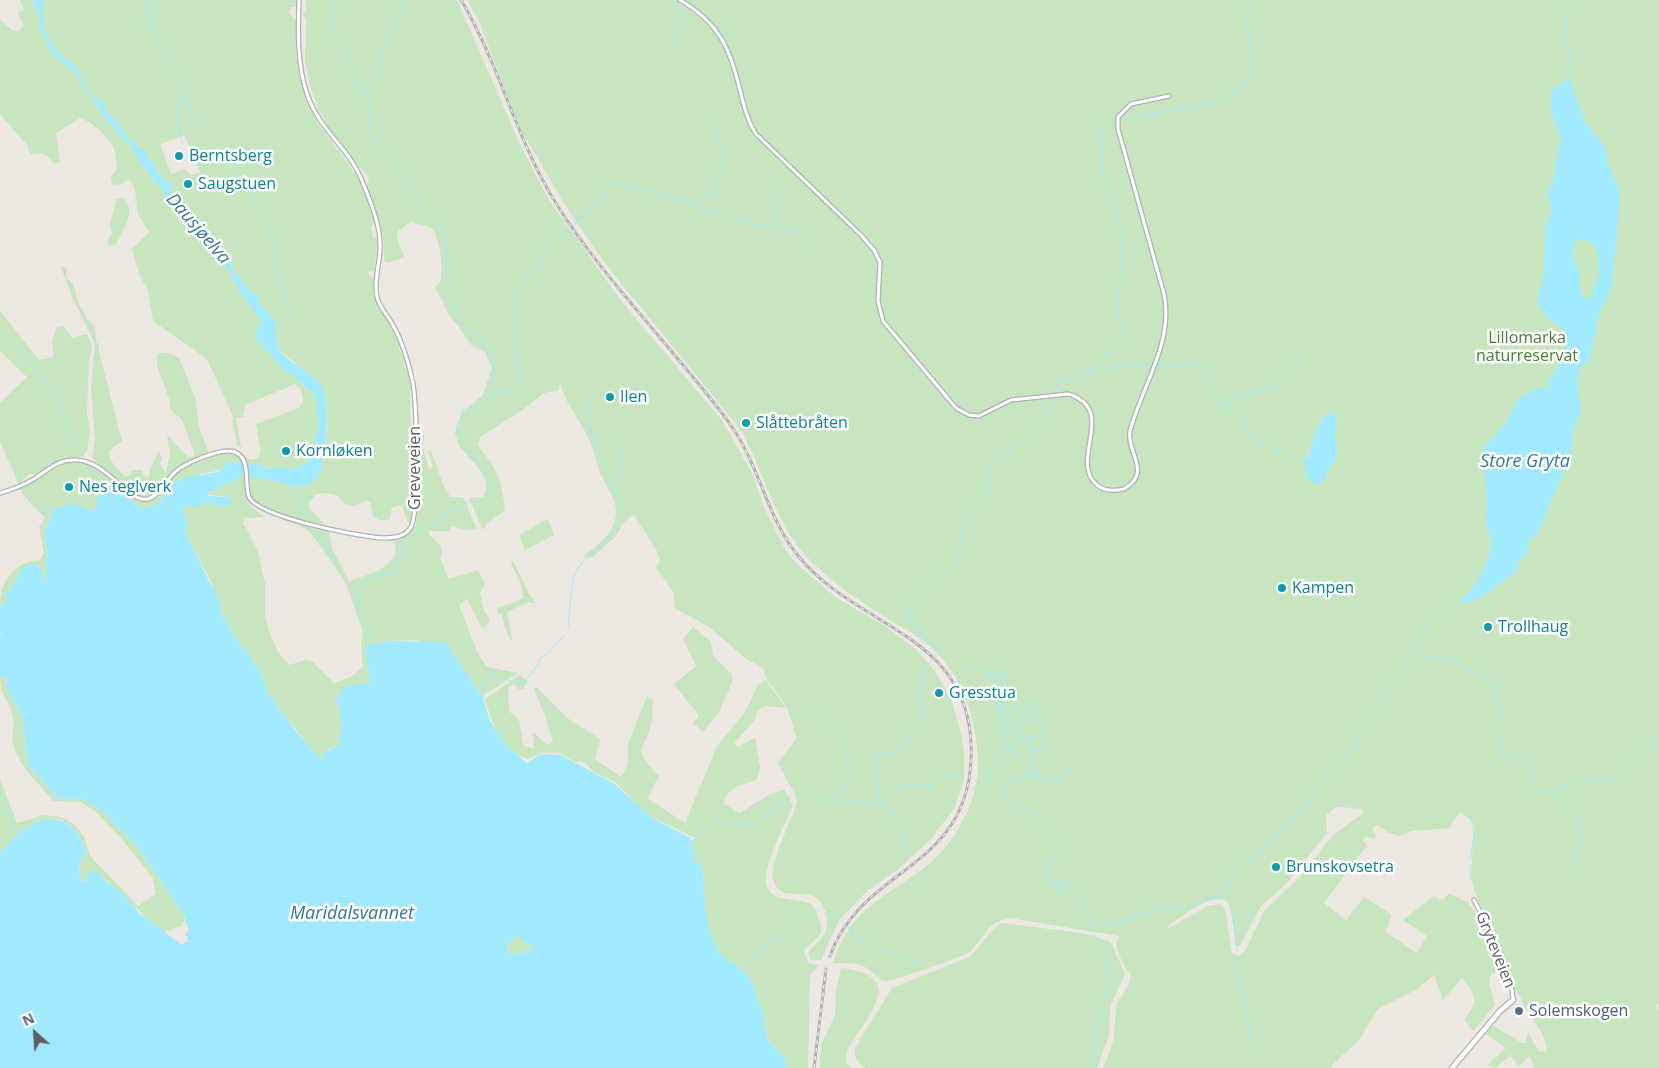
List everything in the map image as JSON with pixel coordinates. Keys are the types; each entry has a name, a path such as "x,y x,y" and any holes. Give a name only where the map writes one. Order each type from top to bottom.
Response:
{"street":[{"name":"Greveveien","path":"0,493 26,484 58,462 66,460 95,463 130,494 144,499 154,496 181,468 212,455 232,451 240,455 245,466 248,493 254,504 281,517 384,538 403,535 408,531 415,519 416,483 412,378 392,323 378,300 376,280 380,241 360,176 348,156 318,120 302,78 298,48 299,0"},
{"path":"680,0 711,23 724,39 746,113 756,134 861,235 874,250 880,267 878,301 883,321 956,408 968,415 979,416 1016,399 1068,394 1076,396 1087,406 1092,420 1088,471 1099,487 1112,491 1129,486 1138,470 1137,461 1129,441 1130,431 1163,340 1167,312 1163,288 1118,129 1118,117 1131,104 1169,96"},
{"name":"Gryteveien","path":"1474,900 1513,989 1513,1000"},
{"path":"1452,1068 1500,1011 1513,1000"}],"green space":[{"path":"20,0 32,0 38,13 40,28 51,52 74,72 104,117 132,148 139,162 160,187 170,206 230,272 260,320 263,327 260,329 260,341 263,345 282,367 295,374 296,379 308,390 315,392 318,421 315,445 306,463 300,468 273,469 269,467 247,466 245,457 252,460 258,458 261,451 256,424 299,408 303,401 301,389 295,384 245,405 243,417 236,418 241,448 237,446 233,428 233,416 207,359 153,321 148,290 139,274 132,249 149,232 139,215 134,188 129,180 118,185 112,184 111,177 117,169 116,156 109,140 95,126 80,118 56,133 60,162 54,164 50,158 44,155 38,153 31,155 27,145 0,114 0,19 11,30 18,31 24,26 17,13 24,10"},
{"path":"43,0 297,0 297,7 291,7 289,13 297,22 296,57 301,85 318,124 357,175 375,223 371,227 373,238 378,239 374,271 368,272 368,274 374,280 377,304 390,323 404,360 404,367 410,377 411,524 407,521 403,507 398,505 392,508 389,520 379,520 373,516 371,503 367,500 354,506 345,504 336,495 329,493 316,494 309,503 310,509 325,525 287,517 261,506 252,498 248,488 249,475 306,487 320,471 327,432 326,401 311,376 280,351 276,343 275,324 232,269 228,254 203,225 197,227 177,210 169,188 174,186 158,175 116,120 113,120 100,101 93,97 75,66 58,53 43,27","holes":["184,135 200,172 191,175 184,169 171,174 160,144"]},
{"path":"306,0 457,0 519,142 549,200 625,306 722,420 753,475 765,510 785,549 798,565 837,598 885,626 916,649 934,670 951,699 961,733 964,753 964,781 954,809 930,840 896,871 868,890 839,920 821,960 811,960 808,954 825,934 827,928 826,913 820,901 806,894 783,892 777,888 773,879 774,862 797,802 796,796 778,763 797,738 787,707 766,678 764,669 745,658 709,627 675,608 674,593 656,567 660,560 657,551 634,515 624,522 616,536 593,557 582,558 610,532 615,520 616,507 600,473 590,441 568,403 560,382 559,390 544,393 521,411 480,437 478,445 498,475 505,511 488,522 483,530 469,498 483,497 486,483 481,471 460,446 455,433 462,413 483,395 492,368 485,352 471,345 450,317 435,287 440,283 441,262 439,247 432,228 411,222 397,232 397,238 404,257 388,263 384,260 383,233 366,188 369,178 335,138 318,108 310,86 305,61 306,19 303,16 303,12 306,12"},
{"name":"Lillomarka naturreservat","path":"467,0 1659,0 1659,1004 1655,1005 1659,1009 1659,1068 1534,1068 1530,1056 1518,1066 1510,1056 1495,1068 1487,1065 1506,1048 1486,1034 1492,1025 1522,1043 1526,1043 1528,1032 1539,1052 1546,1051 1546,1046 1543,1035 1527,1009 1524,1008 1521,998 1514,988 1496,935 1478,900 1471,879 1474,823 1460,812 1449,828 1411,831 1399,836 1389,833 1377,825 1372,828 1376,836 1374,838 1365,837 1363,841 1367,845 1324,903 1346,920 1364,897 1392,915 1385,932 1417,953 1427,936 1403,920 1434,896 1443,900 1449,893 1467,902 1488,934 1502,970 1492,973 1490,977 1495,1005 1473,1031 1465,1020 1474,1002 1469,988 1462,978 1443,1000 1434,975 1417,989 1378,1009 1360,1039 1331,1066 1332,1068 1103,1068 1113,1042 1117,1003 1129,984 1131,976 1122,962 1118,951 1117,941 1119,936 1010,918 1001,920 990,927 970,952 891,980 883,980 861,965 833,963 840,945 859,917 870,906 932,861 950,842 964,818 972,801 978,772 978,753 973,721 965,698 954,675 940,655 918,637 847,592 816,566 795,543 778,512 740,429 608,267 572,216 521,130 478,19","holes":["1328,414 1337,416 1335,435 1337,444 1336,460 1328,470 1326,479 1313,483 1306,472 1306,460 1319,423","1335,808 1361,809 1364,813 1334,834 1299,878 1265,910 1245,951 1239,956 1232,954 1225,909 1221,904 1208,906 1167,929 1168,926 1203,903 1218,899 1226,900 1230,906 1236,943 1237,946 1240,946 1261,906 1287,883 1327,833 1326,815"]},
{"path":"123,198 127,203 129,215 116,244 109,246 107,242 112,233 110,223 117,199"},
{"path":"61,267 67,268 66,278 73,284 78,302 87,319 95,327 96,342 99,345 99,352 122,441 109,450 109,454 114,465 126,477 131,474 132,470 141,470 146,478 150,475 150,469 159,451 162,460 159,462 166,473 170,454 167,435 189,458 194,456 195,452 183,424 179,417 170,409 170,401 157,366 158,353 167,353 179,358 195,397 199,427 209,454 177,469 150,495 137,495 92,458 95,439 91,386 95,344 73,299"},
{"path":"0,311 39,360 54,357 52,341 57,327 63,325 72,338 87,334 92,347 89,359 87,412 90,431 87,451 83,456 53,463 38,474 29,474 19,484 0,442 0,403 27,377 0,351"},
{"path":"415,427 424,435 423,448 429,469 433,468 428,450 431,451 443,484 450,497 462,497 464,499 476,527 475,529 467,530 451,526 450,531 430,531 429,534 441,546 442,554 440,558 449,579 478,570 485,584 480,593 484,612 490,619 485,628 481,626 467,599 459,605 477,652 487,667 518,673 482,696 465,672 418,640 390,641 366,646 370,685 336,700 341,720 338,741 340,745 328,749 323,762 287,721 265,688 266,683 248,652 222,616 213,586 186,534 187,522 183,511 187,504 211,503 227,497 207,494 244,475 251,507 265,517 245,518 243,523 258,552 265,583 265,613 268,629 279,653 289,665 306,660 313,662 334,683 351,677 363,667 361,646 363,632 346,583 310,532 293,523 329,532 332,548 349,582 381,569 388,564 396,551 394,542 416,526 418,492"},
{"path":"227,452 234,453 243,463 228,462 222,470 200,474 165,496 154,507 141,508 112,492 100,495 95,508 91,511 54,509 44,533 48,554 46,556 46,582 39,566 9,592 6,602 0,606 3,588 11,574 23,564 40,560 44,553 39,527 45,517 29,502 20,489 59,466 78,463 89,465 126,493 136,499 147,502 154,499 181,469"},
{"path":"548,519 554,535 525,550 519,535"},
{"path":"513,560 529,594 536,603 528,602 507,612 513,644 505,628 502,614 498,614 497,609 524,598 520,581 511,564"},
{"path":"693,627 711,642 713,656 732,675 733,680 719,712 703,732 693,723 699,716 674,684 696,666 683,639"},
{"path":"520,675 528,682 523,689 518,689 514,684 508,687 509,711 519,720 523,745 534,749 533,732 547,745 553,742 545,715 534,689 536,687 567,718 600,739 595,759 621,777 628,765 628,744 647,696 654,701 652,720 642,753 644,759 659,776 647,798 685,823 717,746 746,711 758,685 766,680 786,708 766,706 758,710 754,721 734,743 738,747 755,737 760,768 757,779 732,790 723,803 739,813 769,795 784,789 793,805 772,853 766,881 768,888 777,897 812,905 821,924 820,935 804,952 808,963 819,965 810,975 808,1068 787,1068 787,1062 768,1039 756,997 746,974 741,968 725,958 715,946 707,925 705,913 703,867 685,858 695,838 648,815 616,783 592,771 588,765 581,761 575,762 558,752 541,753 528,759 518,755 504,743 491,718 485,699"},
{"path":"7,676 6,688 21,714 29,766 57,798 82,799 96,806 139,848 185,918 182,925 165,932 159,930 98,872 83,882 79,867 81,859 86,852 77,833 61,820 46,819 28,829 21,830 0,853 0,779 17,823 44,815 61,817 74,824 84,836 90,856 138,906 156,894 153,878 121,838 95,811 80,802 53,801 25,768 13,744 13,717 0,684 0,677"},
{"path":"1002,923 1081,933 1109,941 1112,944 1125,974 1110,1007 1109,1035 1097,1068 866,1068 858,1062 855,1048 892,988 969,957 993,930"},
{"path":"516,936 522,937 523,941 534,947 520,954 508,953 507,944"},
{"path":"841,968 863,973 874,980 878,990 876,1001 846,1054 846,1062 851,1068 820,1068 821,1045 835,1015 836,990"}],"water":[{"name":"Maridalsvannet","path":"32,0 43,0 43,27 58,53 75,66 93,97 100,100 113,120 116,120 132,143 135,143 148,156 148,161 153,160 156,173 174,186 169,188 177,210 197,227 197,222 199,225 205,225 228,254 232,269 252,294 259,294 258,303 270,314 275,323 279,350 284,356 315,379 324,391 327,419 324,455 320,471 312,482 300,487 244,475 207,494 208,496 227,497 232,500 232,503 224,507 207,503 192,508 187,504 183,511 187,522 186,534 211,585 216,591 222,616 248,652 266,683 265,688 278,708 323,761 323,753 340,745 338,741 341,720 336,700 343,687 363,683 370,685 365,646 390,641 445,642 483,698 490,721 510,749 527,763 541,754 560,755 615,784 651,817 690,838 690,841 696,839 690,847 695,851 693,859 703,867 706,915 712,939 724,957 745,972 750,979 763,1015 768,1038 785,1059 787,1068 0,1068 0,853 21,830 39,821 48,819 69,825 79,836 86,852 81,859 79,867 83,882 87,881 86,876 89,872 98,872 107,882 122,893 140,914 182,945 185,942 192,943 187,941 188,936 185,935 189,930 185,918 139,848 96,806 82,799 57,798 29,766 21,714 6,688 7,676 0,677 0,633 5,638 0,632 0,606 6,602 7,590 9,592 22,569 31,564 39,566 46,581 46,556 48,554 44,533 54,509 73,503 91,511 95,508 98,496 104,493 116,493 127,497 141,508 154,506 156,502 162,500 174,483 189,477 219,471 228,462 243,463 244,467 252,463 273,469 281,467 292,470 307,463 314,449 318,424 315,392 309,390 296,379 295,374 288,374 257,340 254,330 263,327 237,287 230,272 170,206 160,187 139,162 132,148 104,117 74,72 51,52 40,28 38,13","holes":["516,936 521,937 523,941 534,947 521,954 508,953 507,945"]},
{"name":"Store Gryta","path":"1569,78 1585,122 1607,150 1607,161 1618,189 1620,200 1612,283 1606,302 1600,310 1589,362 1581,365 1577,381 1581,412 1575,426 1570,457 1538,533 1528,542 1527,554 1517,563 1518,569 1513,574 1479,599 1462,604 1461,599 1472,588 1482,573 1491,549 1485,517 1487,508 1483,448 1507,422 1512,408 1521,397 1536,389 1546,387 1562,355 1564,346 1562,330 1544,315 1538,301 1544,269 1547,226 1552,210 1547,194 1553,181 1560,138 1552,114 1550,94 1552,90","holes":["1578,238 1593,243 1599,264 1595,287 1589,300 1582,296 1578,268 1575,265 1573,245"]},
{"path":"1334,413 1337,416 1335,435 1337,444 1336,460 1328,470 1324,482 1313,484 1307,476 1303,460 1308,457 1319,424 1323,418"}],"waterway":[{"path":"146,0 157,41 176,70 191,112 197,118 208,119"},
{"path":"407,0 385,44 377,75 365,86 371,112 368,124 372,137 381,144 390,162 409,183 426,211 438,220 444,237 449,273 447,274"},
{"path":"676,0 684,24 675,38 677,48"},
{"path":"687,0 714,22 725,36"},
{"path":"1124,119 1224,101 1244,84 1252,69 1248,27 1249,0"},
{"path":"1569,78 1567,70 1571,50 1565,46 1564,41 1568,31 1566,15 1572,0"},
{"path":"147,2 153,2"},
{"path":"333,3 337,12 327,26 328,30 331,36 343,45 344,53 351,65 355,90 367,96"},
{"path":"149,12 156,13"},
{"path":"133,23 139,20 150,19"},
{"path":"726,39 730,49"},
{"path":"184,145 177,120 179,107 185,94"},
{"path":"693,203 701,197 714,197 712,187 722,167 723,160 716,118"},
{"path":"1055,391 1059,381 1091,370 1097,361 1123,344 1125,338 1118,307 1121,262 1120,228 1103,178 1103,143 1100,132 1104,120"},
{"path":"229,149 263,219"},
{"path":"574,226 577,220 591,210 598,199 603,197 609,186 620,183 632,189 649,190 673,200 693,203 701,210 723,211 753,225 763,226 770,231 793,229 803,232 815,244"},
{"path":"763,226 777,218 778,211 768,183"},
{"path":"264,222 273,239 278,261 275,266 288,305 287,315 273,324"},
{"path":"469,502 483,500 489,494 489,485 485,474 457,434 457,424 461,420 462,410 488,403 492,397 518,387 521,380 516,346 514,288 540,265 541,256 546,249 545,243 555,235 561,235 569,229"},
{"path":"447,278 452,282 446,293 446,298 464,326 484,338 485,349 488,351 496,372 477,406"},
{"path":"0,334 33,367 50,389 62,415 67,434 80,453"},
{"path":"1222,402 1276,384 1292,368 1298,355"},
{"path":"1086,373 1100,374 1122,363 1151,365"},
{"path":"1156,365 1204,367 1208,388 1224,406 1237,416 1244,429 1256,441 1303,460"},
{"path":"938,656 937,648 917,634 909,625 906,613 929,585 958,558 961,532 982,490 989,493 988,468 992,465 995,456 1009,450 1020,440 1027,438 1030,429 1054,408 1054,398"},
{"path":"585,401 592,434 608,473"},
{"path":"568,627 575,573 611,534 619,516 618,503 610,485 617,482 622,465 620,440"},
{"path":"88,467 107,482 112,492"},
{"path":"294,485 294,498 310,521"},
{"path":"365,646 369,637 357,604 358,598 354,594 360,584 373,576 379,579 382,573 393,573 398,564 398,559 404,554 407,545 417,535 417,529 431,523 437,525 442,520 444,514 465,503"},
{"path":"36,505 53,511"},
{"path":"315,529 336,562"},
{"path":"1051,881 1066,882 1075,891 1080,891 1081,902 1090,921 1102,927 1114,927 1139,914 1167,906 1188,909 1225,892 1236,867 1242,862 1259,855 1284,826 1302,812 1329,771 1345,754 1357,746 1357,732 1360,726 1380,710 1383,689 1394,680 1413,654 1411,645 1423,628 1460,601"},
{"path":"911,609 919,624 920,635"},
{"path":"483,698 485,683 493,675 522,685 539,663 540,658 546,655 564,636"},
{"path":"1413,654 1459,662 1466,669 1480,674 1482,680 1488,683"},
{"path":"877,803 880,786 875,775 878,769 876,755 894,753 907,740 923,708 920,689 921,680 926,666 932,661"},
{"path":"973,661 976,668 993,677"},
{"path":"965,663 972,673"},
{"path":"998,696 1007,679 1002,663"},
{"path":"990,668 990,675"},
{"path":"999,670 1007,706 1001,716"},
{"path":"993,671 1005,750"},
{"path":"1491,682 1498,682 1495,691 1504,723 1501,730"},
{"path":"1010,684 1020,718"},
{"path":"1025,713 1028,696"},
{"path":"1001,697 1003,711"},
{"path":"1003,732 1034,707 1035,699"},
{"path":"1007,728 1012,707"},
{"path":"1022,726 1039,711"},
{"path":"811,714 831,724 842,743"},
{"path":"1035,715 1045,736 1042,748"},
{"path":"1041,727 1048,715"},
{"path":"1021,722 1021,741"},
{"path":"1013,744 1016,730"},
{"path":"987,774 1005,750 1037,734"},
{"path":"1499,735 1501,754 1528,762 1533,786 1541,795 1587,778 1602,784 1609,783 1640,758 1652,740 1659,735"},
{"path":"1029,773 1032,769 1030,738"},
{"path":"1031,753 1046,746"},
{"path":"830,800 842,789 848,776 848,763 844,747"},
{"path":"1010,749 1020,756"},
{"path":"1033,774 1048,762 1048,756"},
{"path":"1002,786 1029,774 1044,780 1063,779 1073,769"},
{"path":"813,794 823,800 846,800 870,805 888,799 904,785 931,785 954,774 962,782"},
{"path":"972,789 978,788 986,775 996,780 1002,787 1011,805 1029,808 1034,812 1061,847 1060,851 1053,854 1049,864 1048,873 1050,881 1056,890 1069,886"},
{"path":"0,791 12,825 20,831"},
{"path":"1551,794 1578,824 1579,839 1574,855 1579,874"},
{"path":"696,839 712,820 744,826 754,825 792,795"},
{"path":"885,801 888,805 888,817 904,837 908,854"},
{"path":"1470,860 1474,834 1471,815"},
{"path":"1470,865 1470,877"},
{"path":"917,870 923,875 926,884"},
{"path":"1217,896 1231,906 1237,951"},
{"path":"823,908 825,907 844,923"},
{"path":"742,970 771,941 778,940 791,926 820,909"},
{"path":"1090,921 1092,930"},
{"path":"847,925 860,940 869,945 919,963"},
{"path":"1092,1068 1095,1051 1094,1027 1105,995 1112,990 1110,986 1109,964 1105,954 1101,951 1099,939 1093,935"},
{"path":"1239,956 1236,964 1250,1031 1248,1046"}],"railway":[{"path":"461,0 487,50 530,155 557,205 601,267 728,421 751,462 788,543 824,582 910,639 935,660 955,686 968,718 971,760 965,797 951,825 932,847 864,903 845,927 830,956"},
{"path":"814,1068 826,969"}],"place":[{"name":"Berntsberg","path":"179,156"},
{"name":"Saugstuen","path":"188,184"},
{"name":"Ilen","path":"610,397"},
{"name":"Slåttebråten","path":"746,423"},
{"name":"Kornløken","path":"286,451"},
{"name":"Nes teglverk","path":"69,487"},
{"name":"Kampen","path":"1282,588"},
{"name":"Trollhaug","path":"1488,627"},
{"name":"Gresstua","path":"939,693"},
{"name":"Brunskovsetra","path":"1276,867"},
{"name":"Solemskogen","path":"1519,1011"}],"water label":[{"name":"Dausjøelva","path":"198,229"}]}
